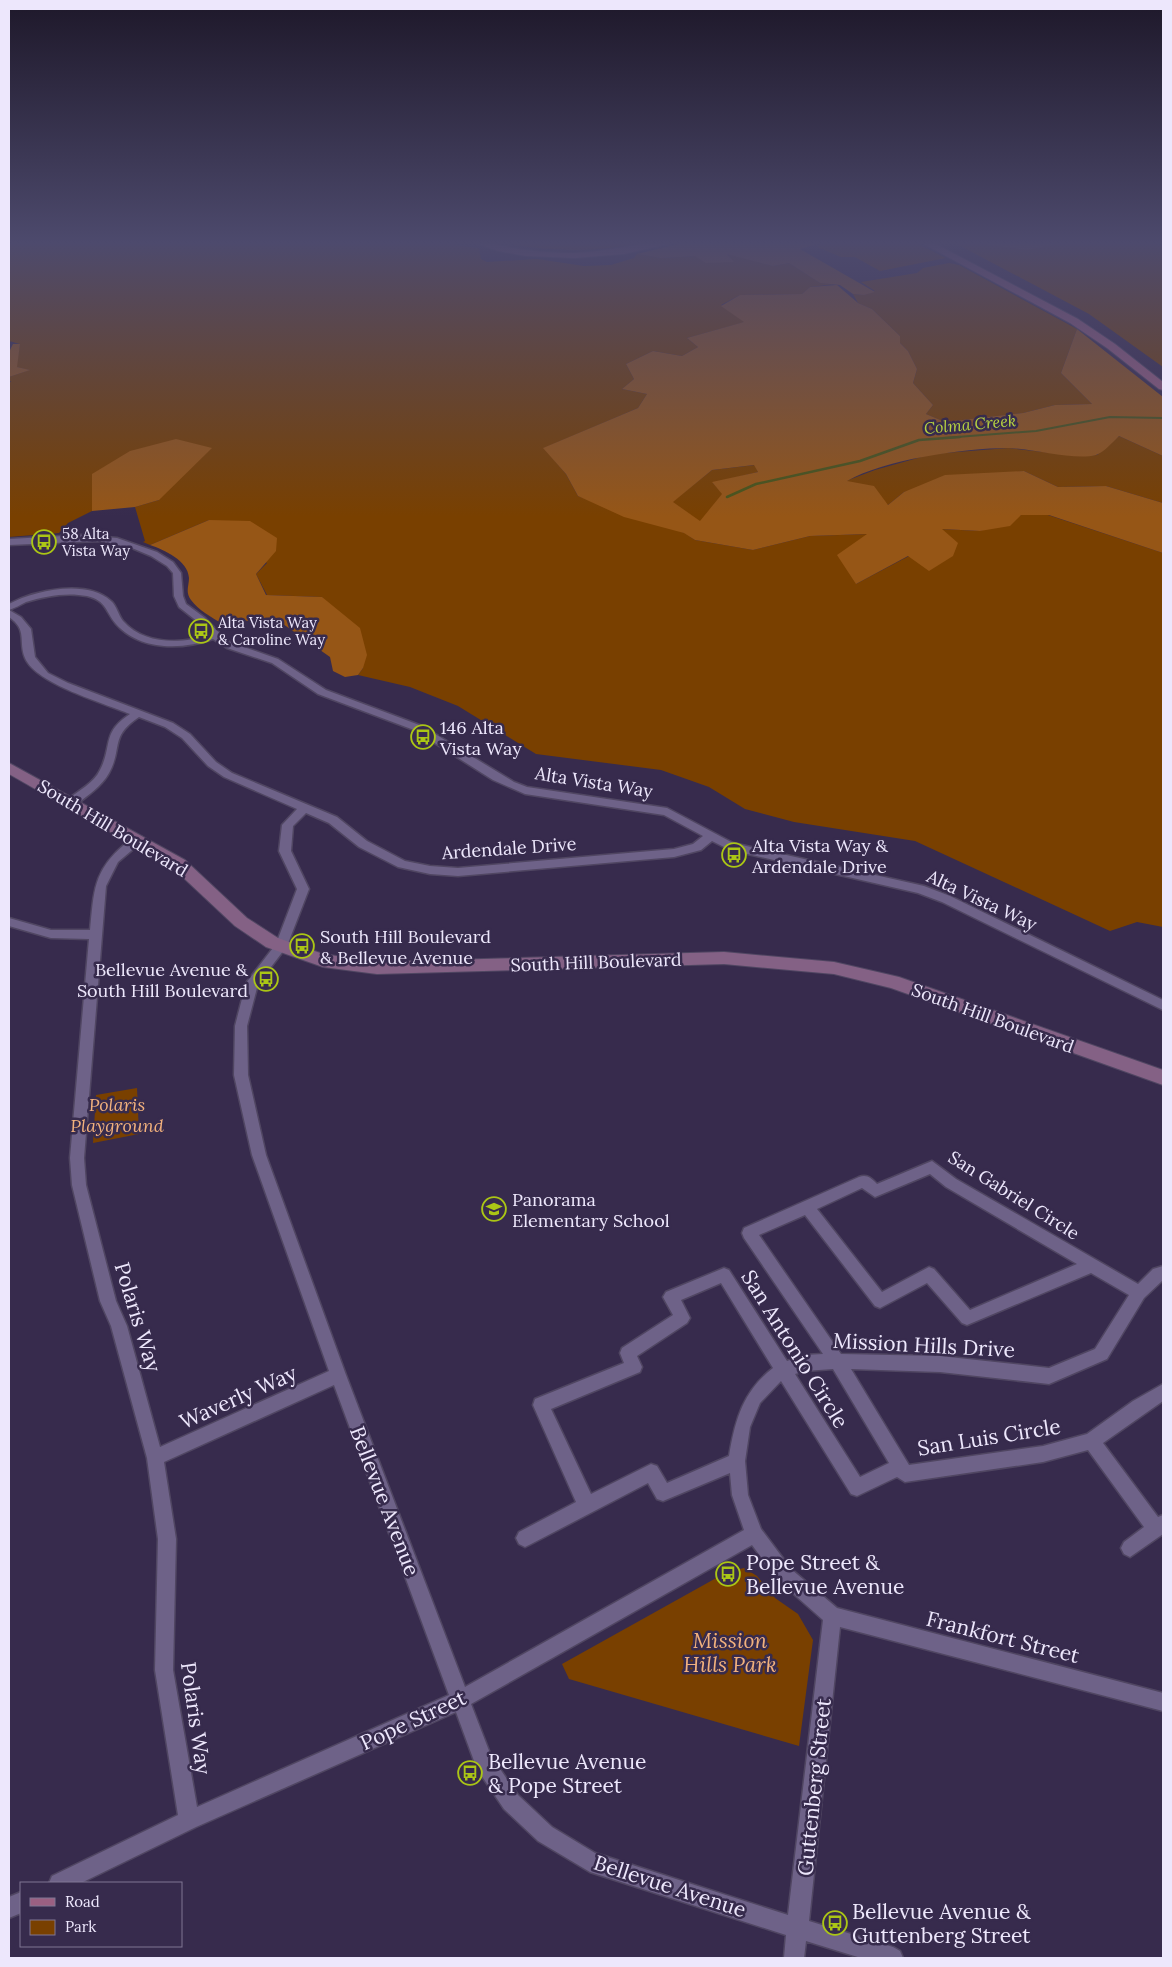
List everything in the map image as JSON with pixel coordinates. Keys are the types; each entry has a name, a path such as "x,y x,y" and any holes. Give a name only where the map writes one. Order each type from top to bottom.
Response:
{"main road":[{"path":"1093,334 1163,387"},
{"path":"1108,334 1163,375"}],"street":[{"name":"Alta Vista Way","path":"9,542 61,537 99,538 119,541 148,552 172,566 178,579 177,592 180,602 204,623 214,636 225,644 274,660 321,691 412,724 435,736 488,774 506,784 525,790 667,812 710,837 730,846 920,889 946,899 1163,1005"},
{"path":"9,607 17,602 45,594 83,593 108,603 116,618 125,627 153,642 185,644 214,636"},
{"name":"Ardendale Drive","path":"9,613 18,619 26,629 30,658 40,672 60,684 178,730 193,742 212,764 228,775 333,820 363,844 389,858 416,868 444,872 674,853 697,847 710,837"},
{"path":"72,802 102,776 112,750 112,738 117,729 136,714"},
{"name":"South Hill Boulevard","path":"9,768 179,864 201,882 241,922 258,934 302,955 324,961 349,966 377,968 724,958 834,968 893,982 1163,1078"},
{"name":"Bellevue Avenue","path":"306,807 288,825 285,851 303,889 281,946 252,983 241,1026 241,1075 259,1154 338,1375 484,1762 511,1802 545,1834 590,1862 893,1958"},
{"name":"Polaris Way","path":"138,840 114,860 105,873 98,897 77,1158 79,1185 108,1302 119,1326 155,1458 167,1539 164,1670 189,1820"},
{"path":"9,922 45,934 64,937 96,934"},
{"name":"San Gabriel Circle","path":"837,1360 749,1233 808,1208 864,1181 875,1191 932,1167 951,1183 1138,1293"},
{"path":"808,1208 880,1301 930,1274 966,1318 1092,1265"},
{"name":"Mission Hills Drive","path":"832,1616 785,1575 754,1534 740,1495 737,1461 742,1427 754,1398 768,1381 784,1370 805,1362 837,1360 940,1364 1049,1376 1101,1354 1138,1293 1158,1274 1163,1272"},
{"name":"San Antonio Circle","path":"587,1506 541,1405 634,1367 628,1353 682,1318 672,1297 724,1275 857,1488 900,1466"},
{"name":"San Luis Circle","path":"837,1360 905,1474 1043,1454 1091,1441 1138,1407 1163,1392"},
{"name":"Waverly Way","path":"155,1458 338,1375"},
{"path":"1091,1441 1160,1526 1130,1548"},
{"path":"525,1538 651,1472 664,1492 737,1461"},
{"name":"Pope Street","path":"62,1882 189,1820 460,1700 754,1534"},
{"name":"Frankfort Street","path":"832,1616 1163,1702"},
{"name":"Guttenberg Street","path":"794,1958 832,1616"}],"green space":[{"path":"9,334 702,334 687,338 698,347 682,356 653,351 626,364 634,379 622,389 647,394 638,408 544,448 566,474 578,496 685,533 695,540 753,550 810,536 868,534 856,584 909,556 941,529 980,531 1021,515 1048,515 1163,553 1163,927 1137,922 1110,931 915,841 794,822 745,809 709,787 661,770 536,754 458,706 410,687 358,675 363,668 322,597 267,595 256,574 267,563 209,520 150,545 143,542 145,541 135,507 159,500 92,474 92,511 68,523 59,533 9,537 9,384 11,381 9,381 9,377 29,370 16,367 20,344 9,341"},
{"path":"898,334 1075,334 1061,373 1092,404 1055,405 1023,413 945,422 926,414 933,405 913,383 917,369 908,351 900,343 900,336"},
{"path":"1117,334 1163,334 1163,367"},
{"path":"1119,436 1163,456 1163,503 1106,486 1058,487 1024,471 904,492 888,505 846,481 875,470 932,454 1008,448 1080,456 1097,455"},
{"path":"755,465 758,472 713,483 723,494 700,522 672,502 712,470"},
{"name":"Polaris Playground","path":"137,1088 139,1134 93,1143 96,1095"},
{"name":"Mission Hills Park","path":"744,1568 757,1576 775,1598 798,1614 813,1640 799,1746 569,1679 562,1664 727,1572"}],"shaded area":[{"path":"702,334 898,334 900,336 900,343 908,351 917,369 913,383 933,405 926,414 945,422 1023,413 1055,405 1092,404 1061,373 1075,334 1083,334 1163,397 1163,456 1119,436 1105,450 1096,455 1076,456 1007,448 969,450 902,461 881,467 847,481 874,486 888,505 904,492 945,475 1024,471 1058,487 1106,486 1163,503 1163,553 1049,515 1021,515 1010,526 980,531 942,529 958,543 953,556 929,571 908,556 856,584 837,555 867,534 810,536 753,550 695,540 684,533 624,517 578,496 566,474 543,448 638,408 647,394 622,389 634,379 626,364 653,351 682,356 698,347 687,338","holes":["754,465 758,472 712,482 722,494 700,521 673,502 712,470"]},
{"path":"13,344 20,344 17,367 30,370 9,377 9,352"},
{"path":"176,439 212,448 159,500 135,507 92,511 92,474 130,451"},
{"path":"209,520 250,521 277,538 276,551 256,574 266,595 322,597 360,628 367,655 363,668 358,675 345,677 333,671 330,657 283,624 239,620 222,624 194,604 188,594 189,578 184,566 174,557 150,545"}],"waterway":[{"name":"Colma Creek","path":"944,438 1036,431 1110,417 1163,418"},
{"name":"Colma Creek","path":"727,497 756,484 860,461 919,440 960,437"}],"place":[{"name":"58 Alta Vista Way","path":"44,542"},
{"name":"Alta Vista Way & Caroline Way","path":"201,631"},
{"name":"146 Alta Vista Way","path":"423,737"},
{"name":"Alta Vista Way & Ardendale Drive","path":"734,855"},
{"name":"South Hill Boulevard & Bellevue Avenue","path":"302,946"},
{"name":"Bellevue Avenue & South Hill Boulevard","path":"266,979"},
{"name":"Panorama Elementary School","path":"494,1209"},
{"name":"Pope Street & Bellevue Avenue","path":"728,1574"},
{"name":"Bellevue Avenue & Pope Street","path":"470,1773"},
{"name":"Bellevue Avenue & Guttenberg Street","path":"835,1923"}]}
